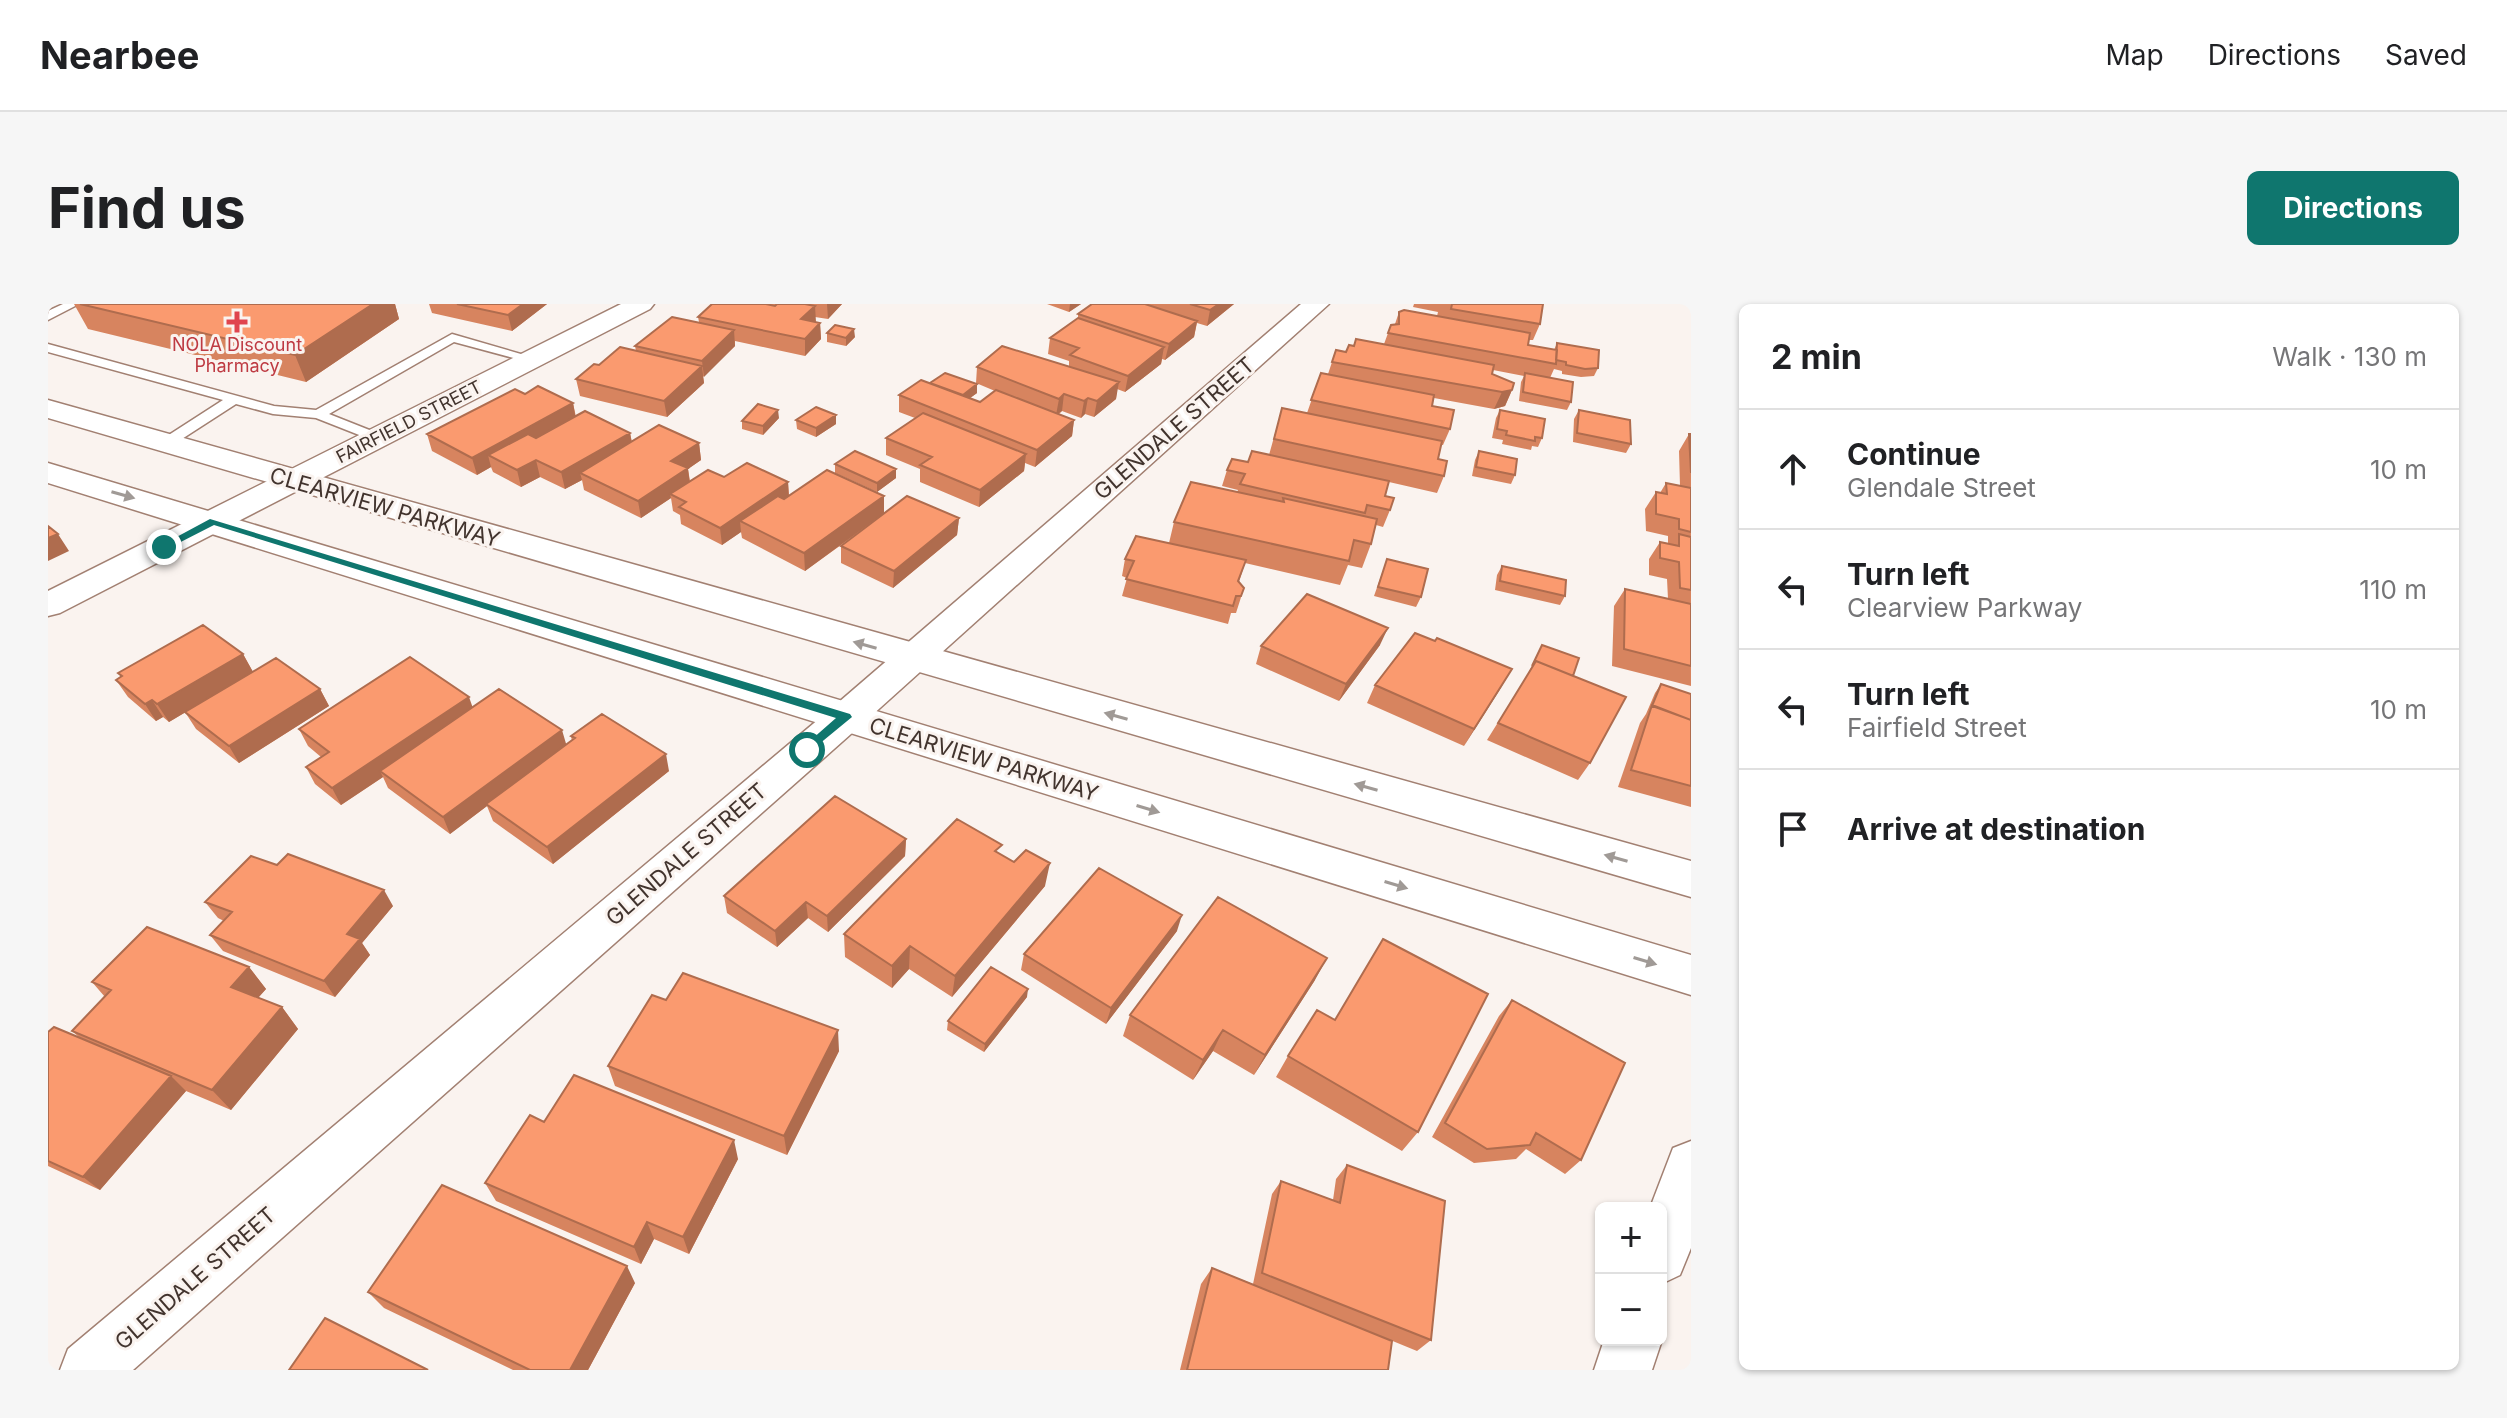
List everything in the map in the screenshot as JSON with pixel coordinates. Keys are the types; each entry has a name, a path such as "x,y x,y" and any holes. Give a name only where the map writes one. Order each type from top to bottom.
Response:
{"main road":[{"name":"CLEARVIEW PARKWAY","path":"48,409 1691,879"},
{"name":"CLEARVIEW PARKWAY","path":"48,473 1691,975"}],"street":[{"name":"FAIRFIELD STREET","path":"48,605 641,304"},
{"name":"GLENDALE STREET","path":"89,1370 846,717 1316,304"},
{"path":"1667,1238 1691,1166"},
{"path":"1623,1370 1631,1346"}],"lane":[{"path":"48,316 73,304"},
{"path":"318,414 452,338 532,359"},
{"path":"48,348 273,410 318,414 377,438"},
{"path":"166,443 234,399"}],"building":[{"path":"80,304 373,304 295,355"},
{"path":"457,304 523,304 508,315"},
{"path":"712,304 805,304 815,306 801,319 820,323 805,339 698,317"},
{"path":"1092,304 1145,304 1197,321 1169,344 1078,314"},
{"path":"1190,304 1219,304 1210,310"},
{"path":"1452,304 1543,304 1540,324 1451,309"},
{"path":"1404,310 1530,333 1528,345 1557,350 1556,364 1388,333 1391,325 1399,324 1399,312"},
{"path":"672,317 734,330 702,361 635,346"},
{"path":"1078,318 1164,347 1128,376 1070,355 1079,348 1050,338"},
{"path":"835,325 854,329 846,338 827,333"},
{"path":"1356,339 1494,365 1492,374 1514,383 1512,390 1502,392 1332,362 1336,350 1346,352 1349,345 1354,346"},
{"path":"1557,343 1599,350 1598,368 1585,369 1556,360"},
{"path":"1002,346 1119,382 1097,401 1088,398 1084,401 1064,394 1059,399 977,367"},
{"path":"620,347 702,366 664,401 576,379"},
{"path":"945,373 977,384 963,395 930,383"},
{"path":"1321,373 1434,395 1432,406 1454,410 1450,429 1311,400"},
{"path":"1525,373 1573,382 1571,402 1523,392"},
{"path":"921,380 980,402 996,390 1074,420 1037,450 899,395"},
{"path":"538,386 573,403 472,458 427,434 515,389 525,394"},
{"path":"758,404 778,410 763,426 742,421"},
{"path":"816,407 836,415 816,428 796,420"},
{"path":"1282,408 1442,441 1438,459 1447,461 1444,476 1274,439"},
{"path":"1500,410 1545,419 1542,438 1535,437 1535,441 1506,435 1507,431 1497,429"},
{"path":"1579,410 1630,420 1631,444 1577,433"},
{"path":"585,411 630,433 561,472 536,460 517,470 488,455 528,434 536,438"},
{"path":"923,413 1026,454 980,490 920,465 932,457 886,438"},
{"path":"659,425 699,443 671,461 688,468 638,501 580,473"},
{"path":"855,451 896,469 877,483 835,464"},
{"path":"1252,451 1389,481 1385,496 1394,498 1390,510 1367,505 1365,513 1240,484 1245,474 1227,470 1232,459 1248,462"},
{"path":"1479,451 1517,459 1515,475 1476,467"},
{"path":"747,463 788,482 720,528 679,507 686,502 670,494 708,470 724,477"},
{"path":"827,470 884,496 804,553 740,521 778,496 784,499"},
{"path":"1191,482 1377,519 1371,544 1354,540 1349,561 1174,522"},
{"path":"1666,483 1691,488 1691,532 1679,529 1679,519 1656,514 1656,492 1667,494"},
{"path":"907,496 959,518 894,571 841,546"},
{"path":"48,526 58,534 48,538"},
{"path":"1679,534 1691,537 1691,590 1680,588 1679,562 1660,558 1660,542 1679,546"},
{"path":"1136,536 1246,560 1238,581 1244,588 1241,596 1236,596 1233,606 1126,579 1134,561 1125,559"},
{"path":"1387,559 1428,569 1421,597 1378,587"},
{"path":"1502,566 1566,580 1565,596 1500,581"},
{"path":"1625,589 1691,604 1691,666 1624,649"},
{"path":"1307,594 1388,628 1346,684 1261,646"},
{"path":"203,625 243,654 157,704 152,700 145,704 116,680 122,676 118,673"},
{"path":"1415,633 1435,641 1437,638 1512,669 1474,729 1375,685"},
{"path":"1542,645 1579,658 1573,676 1536,661 1532,666"},
{"path":"410,657 469,697 332,788 306,767 329,752 299,729"},
{"path":"276,658 320,689 229,746 185,712"},
{"path":"1536,661 1626,697 1590,763 1498,723"},
{"path":"1661,684 1691,694 1691,720 1652,706"},
{"path":"499,689 562,730 443,817 380,771"},
{"path":"1652,705 1691,720 1691,786 1631,770"},
{"path":"602,714 666,754 547,847 486,804 575,738 571,736"},
{"path":"835,796 906,839 827,916 806,902 775,931 724,896"},
{"path":"957,819 1002,845 995,851 1014,862 1026,850 1050,863 955,976 910,946 892,966 844,934"},
{"path":"288,854 384,890 347,934 360,939 324,981 210,935 232,912 205,902 251,856 277,865"},
{"path":"1099,868 1182,915 1111,1008 1024,954"},
{"path":"1218,897 1327,958 1265,1055 1223,1030 1203,1060 1130,1015"},
{"path":"147,927 249,967 231,987 282,1007 212,1090 72,1031 111,990 92,982"},
{"path":"1383,939 1488,994 1418,1132 1288,1056 1317,1010 1335,1020"},
{"path":"991,967 1028,989 985,1044 948,1021"},
{"path":"683,973 838,1030 784,1136 608,1066 652,995 666,1000"},
{"path":"1512,1000 1625,1063 1581,1160 1536,1133 1530,1145 1487,1149 1445,1123"},
{"path":"54,1027 171,1076 83,1177 48,1161 48,1032"},
{"path":"574,1075 734,1140 683,1237 647,1222 634,1247 485,1183 530,1115 544,1122"},
{"path":"1347,1165 1445,1201 1431,1340 1262,1273 1281,1181 1340,1203"},
{"path":"442,1185 627,1266 570,1370 530,1370 368,1292"},
{"path":"1212,1268 1392,1341 1388,1370 1187,1370"},
{"path":"325,1318 428,1370 289,1370"}],"place":[{"name":"NOLA Discount Pharmacy","path":"237,322"}],"route":[{"path":"164,547 213,522 846,717 807,750"}]}
